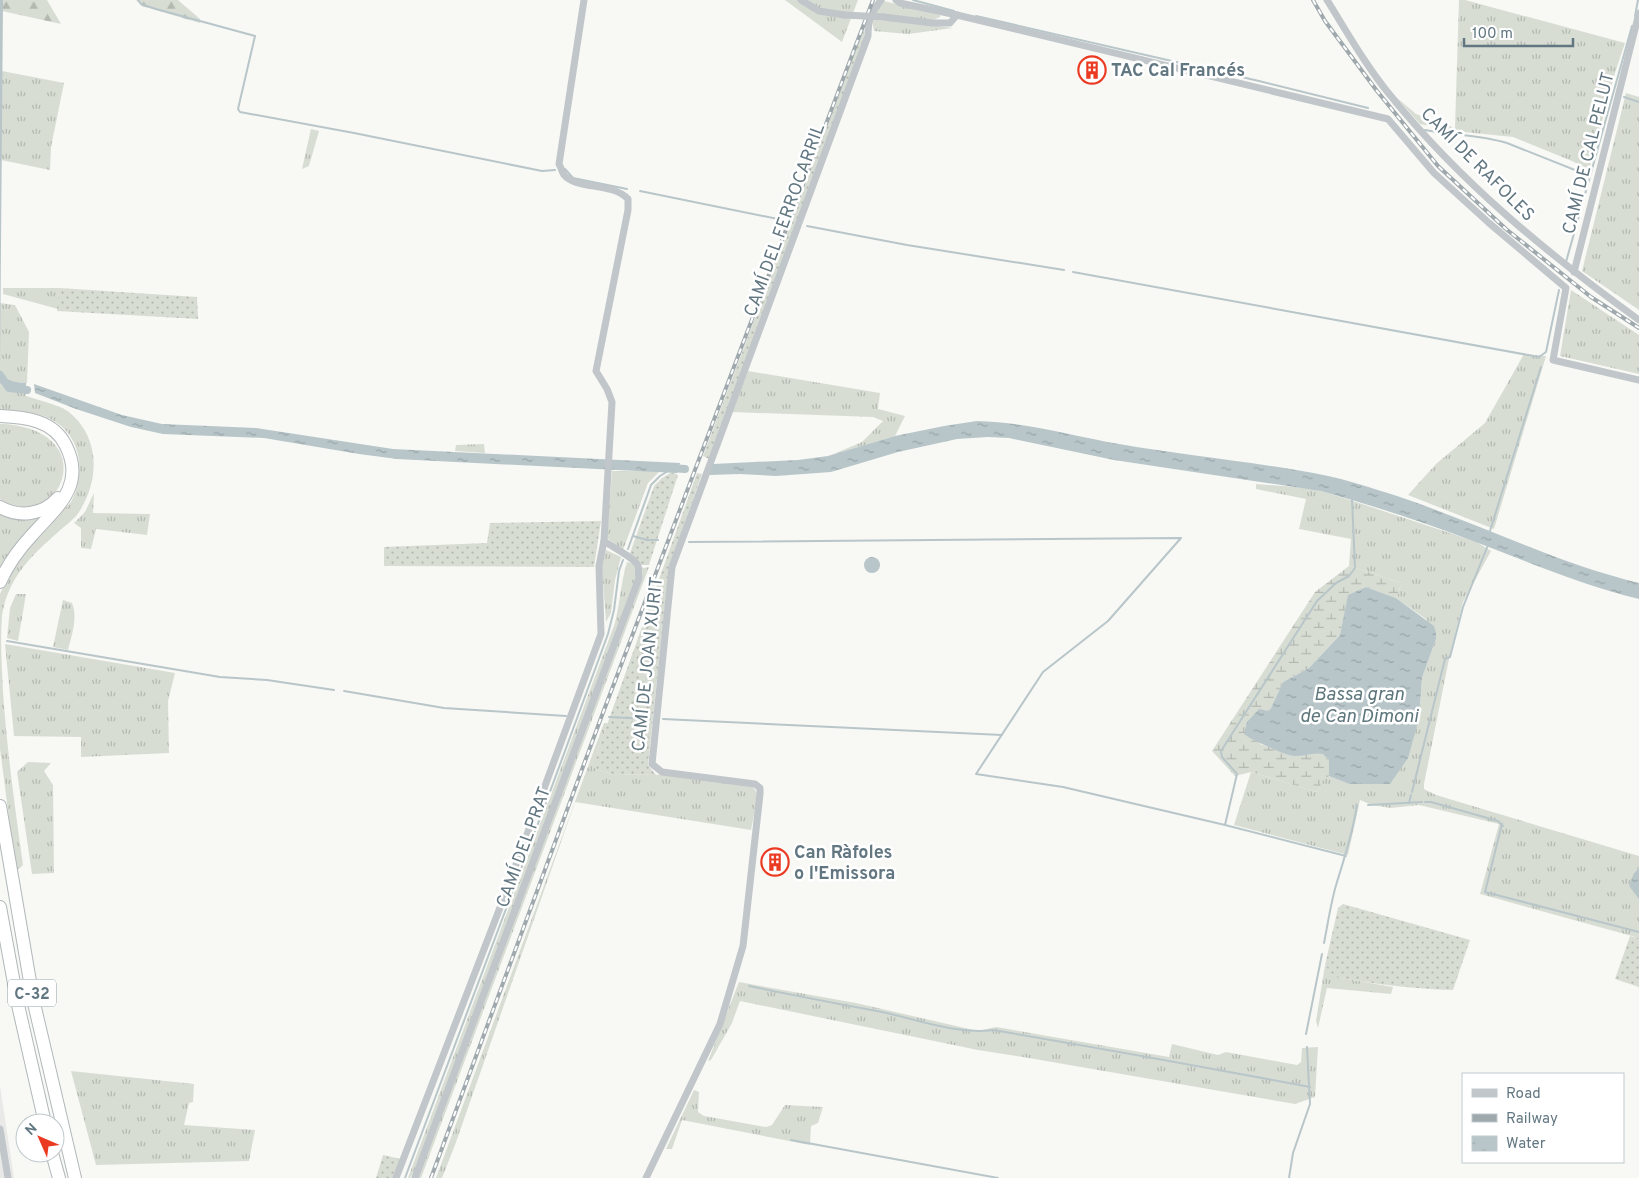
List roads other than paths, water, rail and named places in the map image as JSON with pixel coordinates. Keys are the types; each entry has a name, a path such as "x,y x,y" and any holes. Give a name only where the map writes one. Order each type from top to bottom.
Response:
{"highway":[{"path":"0,416 26,418 48,426 64,441 69,451 72,470 72,484 66,497 20,548 9,563 0,582"},
{"path":"0,507 23,514 39,511 47,507 62,493 72,470"},
{"name":"C-32","path":"0,806 33,999 75,1178"},
{"name":"C-32","path":"0,908 18,1005 43,1113"},
{"path":"55,1163 59,1178"}],"street":[{"path":"396,1178 501,905 601,634 599,566 604,541 612,402 596,370 628,210 628,199 621,192 572,181 564,175 559,164 584,0"},
{"path":"801,0 820,11 844,15 884,17 932,23 950,23 957,15"},
{"name":"CAMÍ DEL FERROCARRIL","path":"714,452 868,36 868,26 872,11 882,0"},
{"path":"896,0 900,3 957,15 1388,119 1434,173 1489,223 1566,288 1553,360 1639,380"},
{"name":"CAMÍ DE RAFOLES","path":"1327,0 1389,94 1447,160 1516,225 1574,272 1639,320"},
{"name":"CAMÍ DE CAL PELUT","path":"1574,272 1639,13"},
{"name":"CAMÍ DE JOAN XURIT","path":"646,1178 720,1024 743,946 760,794 760,788 755,784 662,772 652,764 672,567 714,452"},
{"name":"CAMÍ DEL PRAT","path":"415,1178 638,578 638,566 632,558 604,541"},
{"path":"0,1129 8,1178"}],"water":[{"path":"0,0 3,0 0,370"},
{"path":"0,370 7,379 26,383 26,392 0,383"},
{"path":"34,384 122,415 162,424 256,428 393,449 680,463 677,473 397,459 264,438 163,434 131,427 76,409 35,393"},
{"path":"977,421 1013,424 1119,444 1276,467 1345,480 1397,496 1578,565 1639,583 1639,599 1539,567 1422,522 1321,491 1114,460 1009,438 957,439 898,452 831,472 776,476 709,475 713,464 798,460 828,456 895,436"},
{"path":"872,557 880,565 872,573 864,565"},
{"name":"Bassa gran de Can Dimoni","path":"1366,587 1396,598 1434,626 1436,633 1436,639 1422,678 1419,719 1408,758 1390,784 1349,784 1329,776 1329,760 1323,754 1291,755 1269,747 1244,734 1247,722 1259,709 1269,711 1283,682 1309,668 1340,635 1348,595"},
{"path":"1639,868 1639,899 1629,886 1634,873"}],"waterway":[{"path":"138,0 141,4 156,9 255,36 238,109 240,112 542,171 555,170"},
{"path":"913,0 954,11"},
{"path":"1635,16 1638,0"},
{"path":"976,16 1368,108"},
{"path":"1566,262 1632,26"},
{"path":"1624,97 1639,102"},
{"path":"1425,130 1487,138 1507,143 1590,176"},
{"path":"565,169 573,178 627,189"},
{"path":"640,191 778,219"},
{"path":"807,226 907,245 1064,270"},
{"path":"1073,272 1539,357 1546,352 1559,290"},
{"path":"1490,531 1541,367"},
{"path":"0,375 9,388 27,390"},
{"path":"670,468 685,469"},
{"path":"628,549 651,485 668,471"},
{"path":"689,542 1181,538 1108,621 1043,672 976,774 1063,787 1225,825 1237,774 1222,757 1221,751 1317,601 1336,583 1349,576 1355,568 1352,499"},
{"path":"633,536 647,540 658,540"},
{"path":"1412,792 1445,659 1450,657 1463,607 1488,545"},
{"path":"405,1178 608,634 614,610 619,571 623,560"},
{"path":"7,641 220,677 267,680 334,690"},
{"path":"344,691 444,708 566,716"},
{"path":"609,717 650,719"},
{"path":"663,719 1002,735"},
{"path":"1409,803 1411,795"},
{"path":"1368,805 1422,802"},
{"path":"1425,802 1431,802 1498,821 1503,826"},
{"path":"1324,943 1333,897 1351,834 1357,805"},
{"path":"1502,824 1485,892 1639,932"},
{"path":"1225,825 1346,856"},
{"path":"1306,1034 1322,954"},
{"path":"749,986 877,1011 949,1028 979,1031 993,1030 1310,1087"},
{"path":"1289,1178 1293,1153 1310,1104 1307,1047"},
{"path":"791,1140 998,1178"}],"railway":[{"path":"431,1178 601,718 873,0"},
{"path":"1313,0 1325,21 1377,91 1438,166 1506,229 1591,297 1639,328"}],"place":[{"name":"TAC Cal Francés","path":"1092,70"},
{"name":"Can Ràfoles o l'Emissora","path":"775,862"}]}
